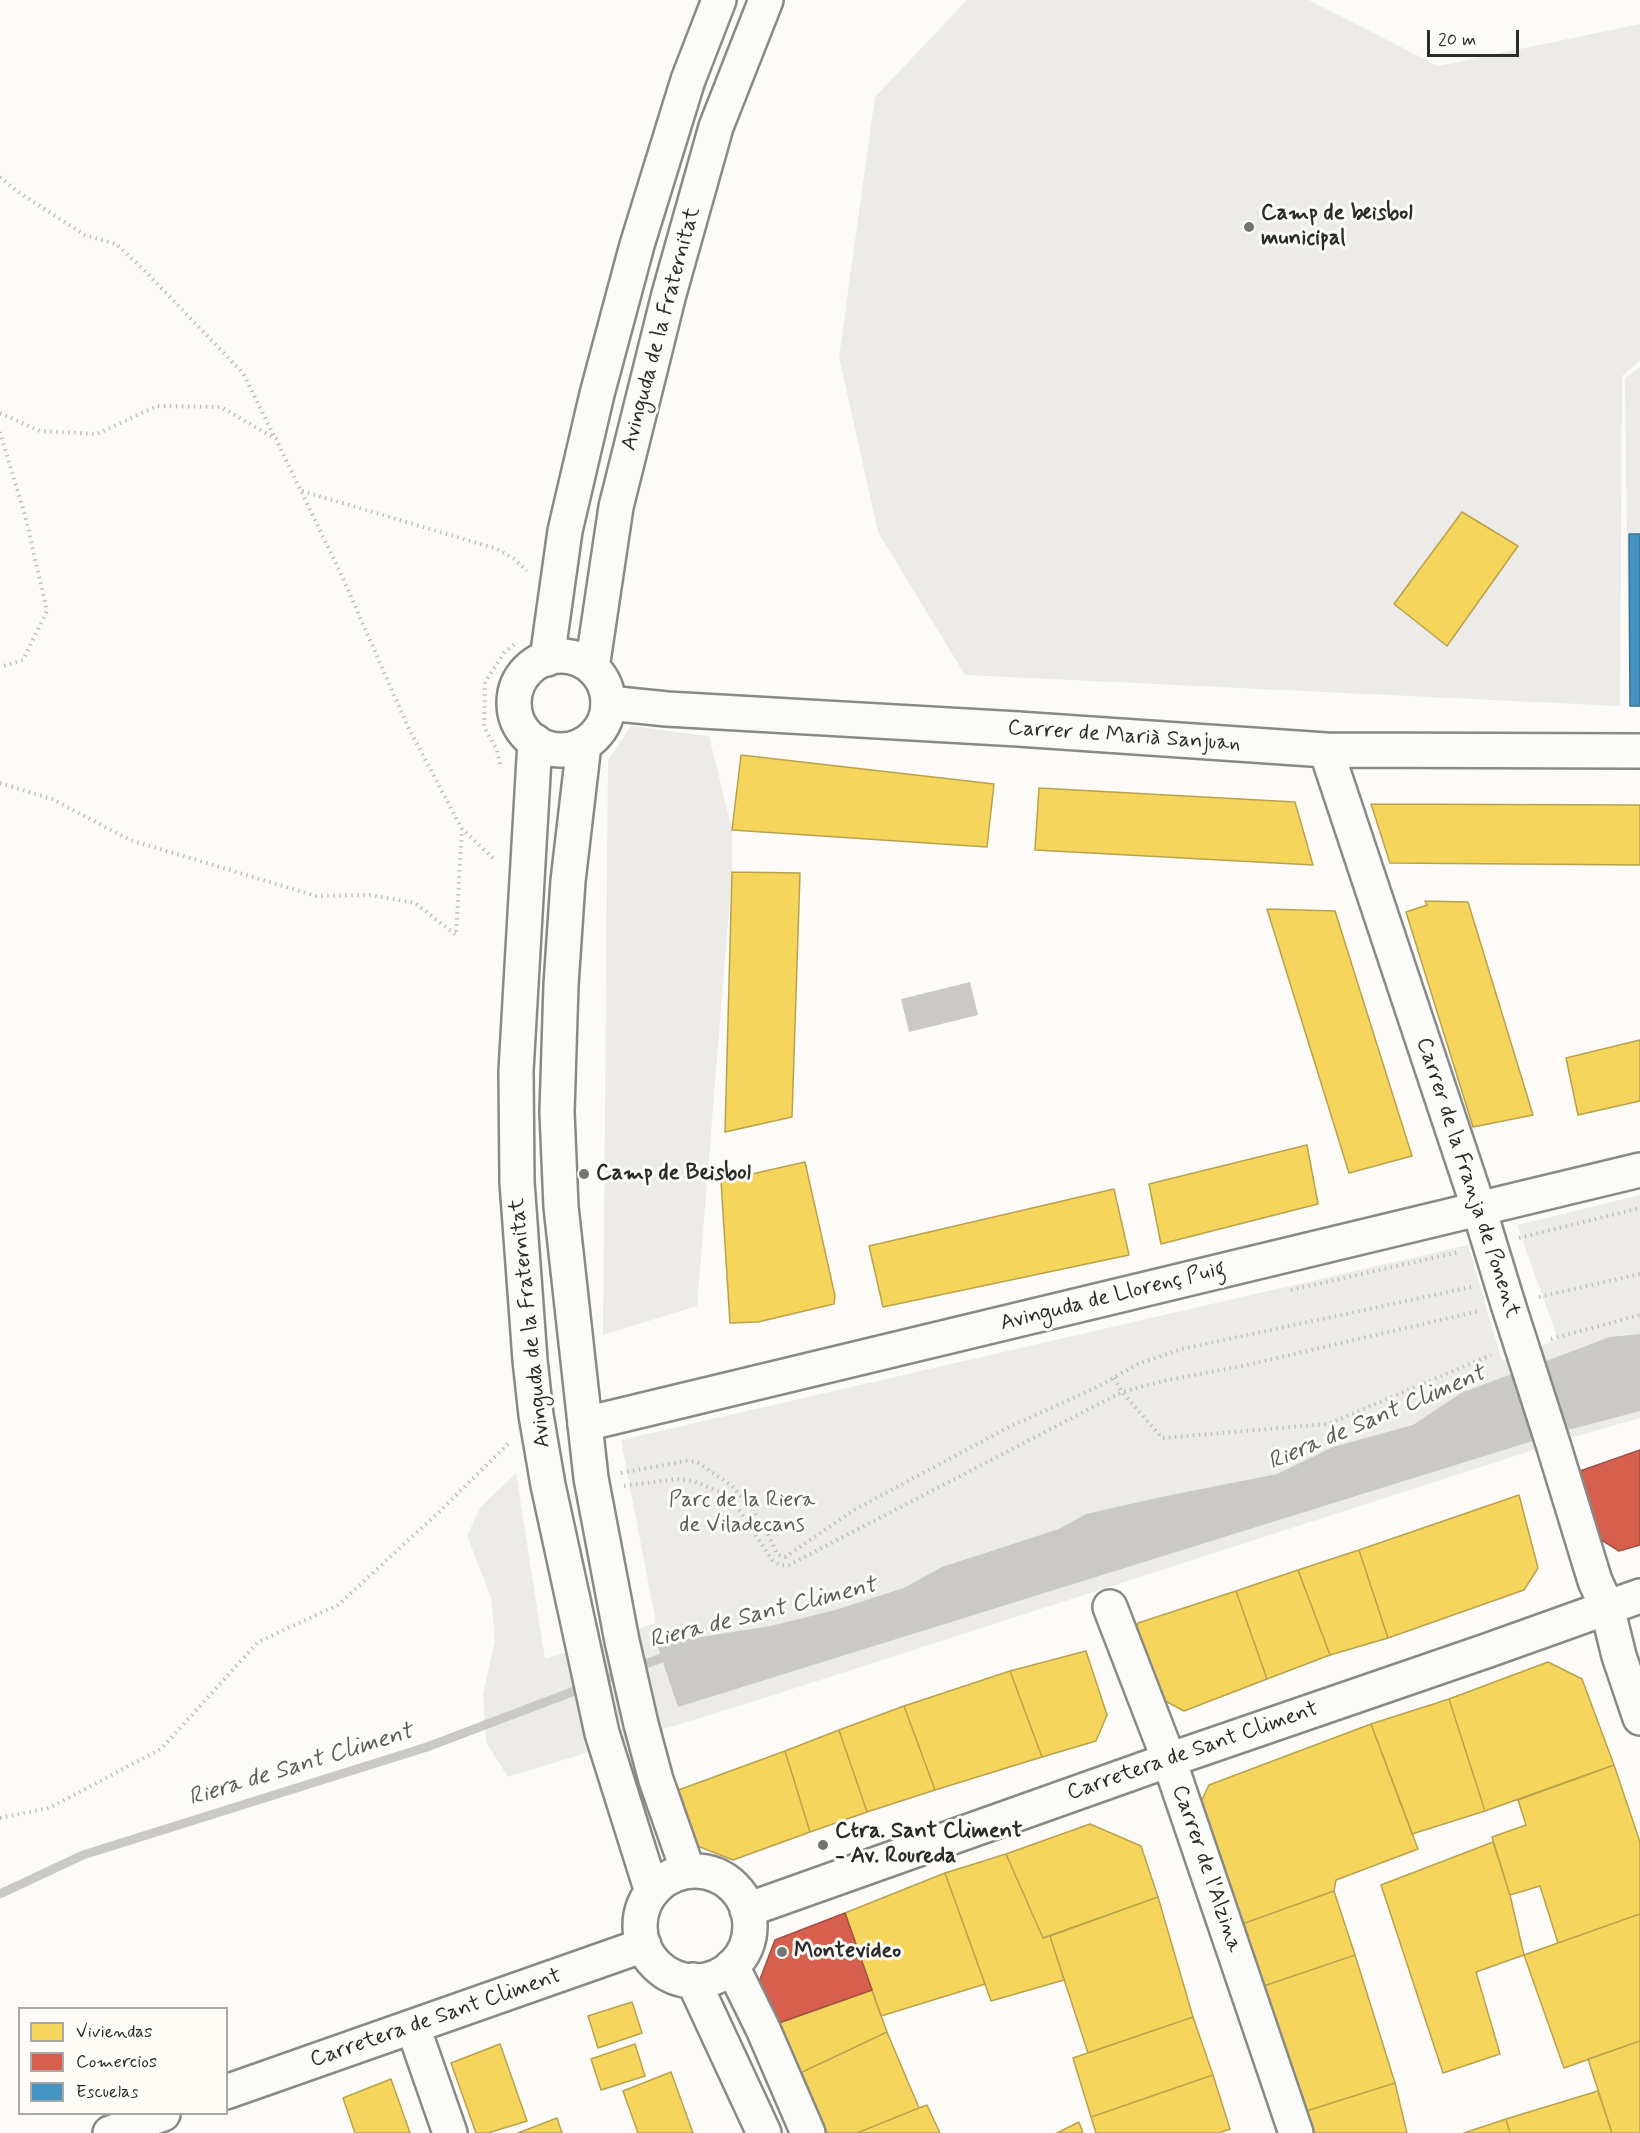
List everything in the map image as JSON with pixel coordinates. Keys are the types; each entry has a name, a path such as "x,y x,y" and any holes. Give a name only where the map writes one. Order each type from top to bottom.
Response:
{"street":[{"name":"Avinguda de la Fraternitat","path":"547,659 565,531 597,394 637,245 684,91 719,0"},
{"name":"Avinguda de la Fraternitat","path":"592,668 616,507 669,294 716,127 766,0"},
{"path":"571,657 592,668 602,680 608,695 605,720 601,727 591,740 575,748 559,750 542,746 520,725 515,696 519,682 528,670 547,659 571,657"},
{"name":"Carrer de Marià Sanjuan","path":"608,703 667,709 1018,729 1326,750 1640,752"},
{"name":"Avinguda de la Fraternitat","path":"535,741 516,1071 517,1182 530,1360 536,1415 602,1732 652,1892"},
{"name":"Avinguda de la Fraternitat","path":"584,744 568,881 561,985 557,1112 561,1207 592,1485 622,1641 641,1724 656,1780 688,1871"},
{"name":"Carrer de la Franja de Ponent","path":"1326,750 1479,1209 1595,1581 1607,1607 1619,1656 1640,1718"},
{"name":"Avinguda de Llorenç Puig","path":"585,1424 1640,1170"},
{"name":"Carretera de Sant Climent","path":"747,1910 1640,1596"},
{"name":"Carrer de l'Alzina","path":"1110,1606 1169,1760 1296,2133"},
{"path":"688,1871 704,1871 725,1880 741,1896 747,1910 749,1925 747,1940 741,1954 732,1966 711,1978 693,1980 677,1977 664,1970 652,1959 644,1945 641,1932 641,1918 652,1892 668,1878 688,1871"},
{"name":"Carretera de Sant Climent","path":"228,2091 644,1945"},
{"path":"732,1966 763,2029 808,2133"},
{"path":"693,1980 764,2133"},
{"path":"413,2027 450,2133"},
{"path":"110,2133 146,2122"}],"path":[{"path":"0,177 18,192 85,235 116,244 243,373 341,574 408,727 462,829 500,865"},
{"path":"0,413 39,431 97,434 157,406 221,407 276,439"},
{"path":"0,432 25,515 47,611 23,660 0,667"},
{"path":"301,491 497,549 525,568 531,578"},
{"path":"501,771 497,750 484,727 485,682 504,653 517,641"},
{"path":"0,783 52,799 130,840 316,896 370,896 415,903 456,935 462,829"},
{"path":"1489,1246 1640,1208"},
{"path":"618,1487 677,1479 693,1481 710,1487 730,1497 772,1560 780,1565 789,1565 1122,1392 1162,1381 1242,1366 1640,1274"},
{"path":"619,1473 686,1461 703,1465 731,1485 751,1507 777,1554 786,1557 854,1510 1007,1428 1114,1378 1138,1364 1182,1349 1475,1286"},
{"path":"1540,1341 1640,1316"},
{"path":"1114,1378 1122,1392 1162,1438 1328,1424 1495,1353"},
{"path":"0,1818 49,1808 161,1749 258,1642 338,1605 489,1464 536,1415"}],"shaded area":[{"path":"1640,367 1640,706 1629,706 1625,378"},
{"path":"970,982 978,1015 909,1032 901,999"},
{"path":"1640,1334 1640,1411 1568,1430 678,1707 657,1644 771,1626 835,1610 904,1588 942,1567 1059,1529 1086,1514 1277,1474 1333,1447 1413,1425 1461,1393 1610,1337"}],"green space":[{"name":"Camp de beisbol municipal","path":"967,0 1309,0 1438,66 1640,24 1640,361 1622,376 1620,706 965,675 878,532 839,357 875,97"},
{"path":"631,726 709,736 732,830 732,872 697,1306 603,1335 608,760"},
{"name":"Parc de la Riera de Viladecans","path":"1640,1195 1640,1418 1574,1437 755,1701 508,1777 486,1742 483,1694 495,1640 491,1597 467,1536 480,1508 516,1473 545,1659 656,1623 621,1440 1468,1245 1502,1361 1558,1339 1517,1225"}],"building: Viviendas":[{"path":"1462,512 1518,546 1447,646 1394,604"},
{"path":"741,755 994,784 987,847 732,830"},
{"path":"1039,788 1295,802 1313,865 1035,850"},
{"path":"1371,804 1640,805 1640,865 1390,863"},
{"path":"732,872 800,873 792,1117 725,1132"},
{"path":"1425,901 1468,902 1533,1115 1473,1127 1406,912 1427,905"},
{"path":"1267,909 1335,911 1412,1156 1349,1173"},
{"path":"1640,1040 1640,1101 1578,1115 1566,1058"},
{"path":"1307,1145 1318,1204 1161,1244 1149,1184"},
{"path":"805,1162 835,1296 834,1304 758,1322 730,1323 721,1181"},
{"path":"1114,1189 1129,1255 883,1307 869,1246"},
{"path":"1519,1495 1538,1568 1524,1590 1388,1638 1359,1550"},
{"path":"1359,1550 1388,1638 1330,1655 1298,1570"},
{"path":"1298,1570 1330,1655 1267,1679 1236,1591"},
{"path":"1236,1591 1267,1679 1184,1711 1154,1695 1134,1636 1138,1623"},
{"path":"1086,1651 1107,1715 1096,1741 1042,1757 1010,1671"},
{"path":"1548,1662 1582,1679 1614,1765 1485,1811 1449,1699"},
{"path":"1010,1671 1042,1757 935,1790 904,1706"},
{"path":"1449,1699 1485,1811 1412,1834 1371,1724"},
{"path":"904,1706 935,1790 867,1812 839,1730"},
{"path":"1371,1724 1418,1849 1336,1880 1334,1891 1234,1927 1194,1816 1209,1785"},
{"path":"839,1730 867,1812 810,1832 785,1751"},
{"path":"785,1751 810,1832 733,1860 690,1843 673,1792"},
{"path":"1614,1765 1640,1842 1640,1914 1558,1943 1540,1886 1510,1895 1492,1837 1526,1825 1518,1800"},
{"path":"1090,1824 1141,1846 1158,1897 1043,1938 1006,1854"},
{"path":"1493,1842 1510,1895 1524,1955 1476,1972 1500,2054 1443,2073 1381,1885"},
{"path":"1006,1854 1043,1938 1050,1936 1064,1980 991,2001 945,1873"},
{"path":"945,1873 985,1984 881,2016 845,1913"},
{"path":"1334,1891 1355,1955 1255,1989 1234,1927"},
{"path":"1158,1897 1193,2017 1088,2053 1050,1936"},
{"path":"1640,1914 1640,2041 1564,2068 1524,1955"},
{"path":"1355,1955 1395,2083 1300,2113 1255,1989"},
{"path":"872,1990 887,2032 794,2076 773,2025"},
{"path":"632,2002 642,2033 598,2048 588,2016"},
{"path":"1193,2017 1213,2075 1091,2117 1073,2058"},
{"path":"887,2032 919,2108 857,2133 819,2133 794,2076"},
{"path":"1640,2041 1640,2133 1612,2133 1588,2059"},
{"path":"500,2044 527,2121 488,2133 476,2133 451,2063"},
{"path":"635,2044 645,2076 601,2090 591,2059"},
{"path":"671,2072 693,2133 638,2133 623,2091"},
{"path":"1213,2075 1230,2129 1219,2133 1096,2133 1091,2117"},
{"path":"391,2079 410,2133 355,2133 343,2098"},
{"path":"1395,2083 1407,2133 1306,2133 1300,2113"},
{"path":"1598,2091 1612,2133 1510,2133 1506,2119"},
{"path":"927,2105 940,2133 857,2133 919,2108"},
{"path":"557,2118 562,2133 518,2133"},
{"path":"1506,2119 1510,2133 1464,2133"},
{"path":"1079,2122 1083,2133 1057,2133"}],"building: Comercios":[{"path":"1640,1450 1640,1545 1619,1551 1600,1539 1580,1471"},
{"path":"845,1913 872,1990 773,2025 757,1987 775,1940"}],"building: Escuelas":[{"path":"1629,534 1640,534 1640,706 1630,706"}],"waterway":[{"name":"Riera de Sant Climent","path":"0,1894 83,1855 427,1747 672,1654"}],"place":[{"name":"Camp de beisbol municipal","path":"1249,227"},
{"name":"Camp de Beisbol","path":"584,1174"},
{"name":"Ctra. Sant Climent - Av. Roureda","path":"823,1845"},
{"name":"Montevideo","path":"782,1952"}]}
